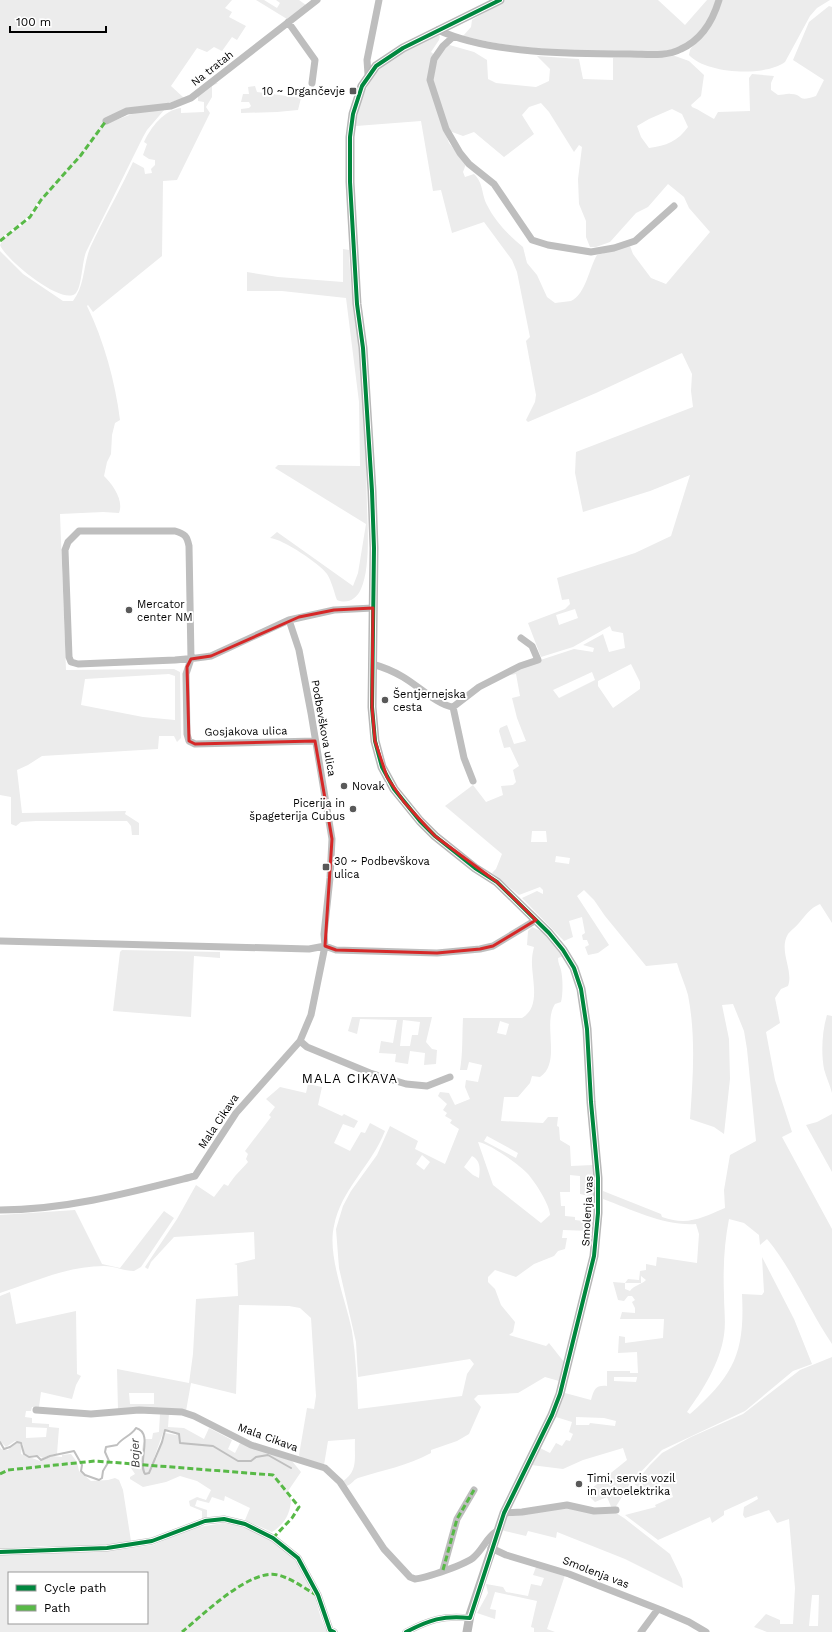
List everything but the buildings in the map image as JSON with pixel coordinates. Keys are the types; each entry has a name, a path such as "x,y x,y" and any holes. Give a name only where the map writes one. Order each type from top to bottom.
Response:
{"main road":[{"path":"500,0 397,52 376,66 368,74 355,105 350,138 350,182 357,304 363,348 371,460 374,548 372,707 375,741 382,767 394,789 420,821 435,836 476,868 497,882 536,920"},
{"name":"Smolenja vas","path":"491,1548 504,1513 550,1419 560,1394 594,1256 598,1213 598,1178 584,1004 574,968 563,950 536,920"},
{"path":"467,1632 491,1548"}],"street":[{"name":"Na tratah","path":"106,122 127,111 171,106 191,98 317,0"},
{"path":"368,74 367,60 379,0"},
{"path":"438,30 453,37 489,44 551,52 651,55 671,53 688,46 698,37 711,20 719,0"},
{"path":"288,22 315,60 312,83"},
{"path":"453,37 443,46 434,59 430,80 446,129 460,153 469,164 494,184 532,240 548,245 591,252 614,248 635,241 674,206"},
{"path":"191,659 189,546 188,538 184,534 175,531 79,532 68,542 65,550 69,657 71,662 78,664 191,659 211,656 289,620 334,610 373,608"},
{"name":"Podbevškova ulica","path":"289,620 299,650 332,839 332,866 324,934 325,946"},
{"path":"453,707 479,687 520,666 538,660 532,646 521,638"},
{"name":"Gosjakova ulica","path":"191,659 186,674 187,734 189,741 195,744 315,741"},
{"path":"372,664 386,668 404,677 445,705 453,707"},
{"path":"453,707 464,758 473,781"},
{"path":"0,941 309,949 325,946 336,950 385,950 437,953 480,949 493,946 536,920"},
{"name":"Mala Cikava","path":"0,1210 32,1210 120,1195 196,1176 236,1113 300,1040 311,1015 325,946"},
{"path":"300,1040 307,1047 386,1079 427,1086 450,1077"},
{"name":"Mala Cikava","path":"36,1410 91,1414 139,1410 182,1412 194,1416 250,1445 325,1468 340,1482 381,1545 400,1565"},
{"path":"444,1570 457,1519 474,1490"},
{"path":"504,1513 522,1512 567,1505 588,1510 616,1510"},
{"path":"0,1552 107,1548 152,1541 205,1521 224,1519 245,1524 273,1538 298,1558 318,1595 330,1630 334,1632"},
{"name":"Smolenja vas","path":"400,1565 410,1576 415,1579 456,1566 474,1557 487,1538 497,1531"},
{"name":"Smolenja vas","path":"491,1548 506,1555 569,1574 689,1622 706,1632"},
{"path":"641,1632 658,1609"},
{"path":"406,1632 426,1622 444,1617 470,1618"}],"highlighted area":[{"path":"373,608 372,707 375,741 387,777 404,802 435,836 497,882 536,920 493,946 480,949 437,953 336,950 325,946 332,839 315,741 195,744 189,741 187,667 191,659 211,656 299,617 334,610"}],"shaded area":[{"path":"0,0 232,0 225,8 232,12 229,17 246,26 237,40 232,37 222,51 214,47 207,52 197,48 171,86 184,98 165,104 126,108 108,123 140,111 165,109 143,137 86,252 78,290 76,293 69,296 48,288 35,280 4,252 0,245 5,237 28,221 41,202 37,203 26,219 0,239"},
{"path":"256,0 264,0 277,8 280,3 276,0 299,0 306,5 287,19"},
{"path":"505,0 658,0 685,25 707,0 716,0 707,21 698,33 680,47 667,51 584,51 544,49 483,41 463,36 471,27 472,20"},
{"path":"722,0 830,0 817,8 810,16 785,62 776,67 764,70 736,71 722,70 708,66 689,55 690,50"},
{"path":"829,6 832,7 832,923 820,904 811,910 788,934 785,940 785,954 789,974 788,986 781,989 775,998 780,1023 766,1032 775,1080 792,1132 782,1137 832,1229 832,1344 785,1264 767,1239 760,1245 759,1235 744,1223 729,1219 724,1257 725,1325 722,1345 710,1376 687,1412 690,1414 705,1400 727,1374 734,1362 741,1332 742,1294 762,1295 764,1292 762,1257 794,1319 812,1364 793,1371 745,1411 662,1450 631,1482 615,1508 612,1509 607,1497 595,1502 586,1493 627,1460 623,1448 583,1460 563,1469 531,1465 540,1448 550,1453 556,1443 562,1446 566,1440 570,1441 573,1434 569,1432 572,1422 556,1417 565,1393 591,1400 596,1388 600,1386 607,1386 607,1371 630,1371 630,1373 638,1373 637,1352 618,1353 619,1336 625,1337 625,1343 663,1338 664,1319 620,1319 622,1312 635,1313 635,1308 632,1302 635,1300 632,1296 628,1296 624,1301 618,1300 613,1282 625,1283 628,1279 639,1280 640,1271 646,1270 646,1264 656,1266 657,1257 697,1263 699,1234 696,1224 684,1224 660,1220 637,1212 603,1199 603,1191 661,1214 662,1217 671,1220 694,1220 725,1208 724,1190 730,1155 756,1141 744,1031 733,1004 722,1005 729,1039 730,1079 724,1134 714,1127 690,1119 693,1073 691,1010 688,995 677,963 646,966 605,916 594,900 584,890 577,896 609,945 598,953 588,955 585,947 589,945 587,940 583,940 582,935 585,933 582,917 569,921 573,937 564,941 522,898 537,891 543,894 543,890 540,887 519,895 492,873 496,869 502,854 445,806 473,785 486,802 503,795 501,786 513,785 516,782 513,770 519,766 510,747 504,748 499,731 500,728 507,725 514,744 526,741 517,718 512,698 520,696 516,674 500,677 519,667 574,649 593,652 594,648 583,645 603,634 609,652 625,648 623,633 612,631 610,626 573,647 541,657 528,623 565,609 570,604 569,599 562,600 557,578 635,553 671,536 690,475 650,491 583,512 575,473 576,452 693,407 691,391 692,374 682,353 596,393 528,422 526,420 535,402 536,395 526,341 530,337 517,272 512,260 484,222 452,233 441,190 433,191 421,121 356,126 356,123 361,103 367,88 382,66 393,58 436,34 440,36 439,40 431,52 436,56 446,44 474,52 487,60 488,79 496,83 536,87 549,81 550,69 537,56 579,59 583,79 613,80 613,58 675,56 689,61 704,75 701,96 691,105 714,119 718,112 750,111 749,78 752,74 774,76 771,83 771,90 778,95 795,94 805,99 810,98 816,96 824,80 793,60 809,22","holes":["541,103 549,112 574,152 579,145 582,147 578,179 579,204 586,221 586,237 590,247 596,247 610,242 636,213 648,207 668,184 684,197 689,208 710,232 666,284 651,278 633,254 630,246 597,255 584,287 576,298 571,301 555,303 547,297 537,275 527,263 523,247 503,228 490,211 477,178 474,174 465,177 463,172 466,164 449,143 444,129 463,136 474,132 504,157 534,134 522,115 529,107","672,109 682,114 688,127 680,136 671,142 661,146 649,148 641,137 637,126","575,609 578,618 559,625 556,615","631,664 640,682 640,689 613,708 598,686 598,681","592,672 595,680 559,698 553,690","532,831 546,831 547,842 531,842","556,856 570,858 569,864 555,862","641,1276 646,1280 642,1283 633,1287 630,1291 625,1289 625,1283 641,1283","614,1377 637,1377 636,1382 614,1381","576,1417 604,1418 616,1421 615,1426 590,1423 589,1425 576,1425"]},
{"path":"213,82 218,83 212,86 212,97 206,107 210,113 177,180 163,181 162,256 93,312 88,305 87,306 104,347 118,405 120,420 115,423 112,435 111,454 107,462 104,476 117,493 120,503 119,513 103,512 60,514 66,670 174,669 180,672 181,738 177,742 174,736 159,736 158,749 42,756 17,770 22,813 126,811 125,814 139,823 139,835 132,835 131,826 127,821 36,821 21,822 16,826 11,824 11,797 0,795 0,251 23,274 63,301 73,301 82,282 90,248 133,162 144,168 145,174 152,173 151,169 155,165 155,160 149,159 143,155 147,144 144,142 147,136 159,120 175,109 181,108 181,113 204,112 204,102 198,101 198,94","holes":["169,674 175,676 175,720 143,717 81,705 85,679"]},
{"path":"255,86 257,92 301,98 298,110 241,113 241,109 249,108 251,106 249,102 241,102 243,94 249,94 248,87"},
{"path":"343,249 349,250 351,285 362,371 368,538 366,571 361,589 357,596 344,602 337,600 329,577 317,564 292,547 276,539 270,538 277,532 353,586 358,573 366,524 275,468 278,465 360,466 359,402 346,298 282,291 247,291 247,272 278,277 343,282"},
{"path":"532,927 543,932 563,956 558,958 562,978 562,999 561,1002 555,1004 552,1012 550,1022 551,1053 550,1062 546,1070 540,1077 532,1076 530,1083 518,1097 504,1097 501,1121 543,1123 548,1117 558,1117 557,1126 559,1127 560,1140 570,1146 571,1166 593,1165 594,1197 580,1194 580,1176 570,1175 570,1192 560,1192 561,1206 565,1206 565,1216 575,1217 575,1220 583,1221 584,1216 590,1216 593,1226 590,1231 563,1230 562,1238 567,1238 565,1249 558,1251 554,1256 534,1264 516,1277 495,1270 488,1277 488,1282 495,1289 501,1305 515,1322 513,1332 509,1335 546,1346 549,1343 564,1362 559,1381 545,1377 518,1393 478,1395 474,1399 481,1407 469,1434 457,1441 431,1450 431,1453 413,1461 358,1478 349,1485 345,1486 342,1482 347,1478 353,1469 355,1458 355,1439 328,1441 324,1465 302,1459 299,1455 307,1408 314,1409 316,1396 311,1318 300,1308 289,1306 239,1305 236,1394 191,1383 186,1411 118,1410 117,1369 189,1383 193,1354 196,1299 238,1296 237,1265 234,1264 255,1259 254,1232 174,1237 151,1262 148,1269 145,1267 177,1219 196,1185 214,1197 224,1184 228,1186 248,1162 246,1159 248,1154 245,1151 271,1117 269,1115 275,1107 266,1099 280,1087 306,1093 308,1084 322,1087 318,1105 342,1116 344,1114 358,1121 354,1128 343,1124 334,1143 350,1151 361,1132 365,1133 370,1123 385,1131 373,1155 343,1200 334,1226 333,1251 338,1278 352,1331 358,1409 462,1396 467,1374 474,1364 470,1359 358,1377 356,1342 339,1268 336,1229 343,1206 351,1191 377,1155 390,1126 418,1141 415,1149 445,1164 459,1129 450,1123 452,1120 445,1116 447,1113 443,1110 447,1104 438,1096 440,1092 449,1093 455,1105 470,1099 465,1087 466,1080 478,1082 482,1065 469,1062 467,1070 460,1070 463,1018 522,1018 528,1013 532,1007 534,999 532,960 534,947 527,945 528,931","holes":["500,1021 509,1024 506,1035 497,1033","487,1136 518,1153 516,1158 484,1141","478,1142 489,1146 512,1160 531,1178 548,1206 550,1215 541,1223 493,1185","422,1155 430,1162 424,1170 416,1164","472,1156 475,1158 479,1166 479,1178 464,1167","129,1393 154,1393 154,1404 130,1404"]},
{"path":"122,950 220,952 220,958 194,956 191,1017 113,1011 120,952"},
{"path":"827,1015 832,1016 832,1093 824,1069 822,1056 822,1042"},
{"path":"352,1017 432,1017 426,1042 432,1049 437,1050 436,1064 424,1065 425,1053 410,1051 408,1064 395,1062 396,1054 379,1053 381,1041 393,1043 397,1020 360,1019 357,1034 348,1031","holes":["403,1020 420,1022 418,1035 412,1035 410,1046 400,1046"]},
{"path":"832,1114 832,1172 806,1125 817,1122"},
{"path":"75,1210 102,1264 120,1268 164,1211 174,1218 141,1267 134,1271 104,1266 77,1269 51,1275 0,1293 0,1215"},
{"path":"10,1292 16,1324 76,1311 77,1374 81,1376 76,1385 72,1399 41,1392 39,1407 32,1407 31,1411 26,1411 25,1417 32,1418 32,1423 49,1424 49,1427 59,1428 57,1454 43,1458 37,1455 27,1456 24,1453 23,1444 15,1441 6,1447 0,1441 0,1296","holes":["26,1427 47,1428 46,1437 26,1438"]},
{"path":"832,1357 832,1632 767,1632 754,1627 766,1614 780,1620 780,1624 793,1624 795,1588 789,1519 777,1523 769,1510 745,1518 743,1515 744,1507 758,1499 757,1496 724,1511 724,1515 712,1523 710,1517 658,1540 625,1515 656,1507 655,1505 673,1497 670,1487 651,1496 634,1484 662,1453 691,1437 743,1414 800,1370","holes":["812,1595 819,1595 818,1626 809,1626"]},
{"path":"160,1413 169,1413 168,1427 184,1428 204,1439 209,1428 232,1440 228,1449 235,1453 240,1443 292,1461 301,1472 286,1494 291,1499 291,1504 286,1518 280,1526 272,1532 245,1520 250,1508 225,1496 224,1501 212,1497 209,1503 197,1500 195,1506 207,1510 207,1517 202,1519 202,1511 190,1506 189,1501 197,1497 206,1500 211,1490 197,1481 180,1476 166,1482 143,1487 130,1479 130,1477 135,1474 129,1465 130,1463 137,1467 140,1461 145,1439 152,1439 153,1433 159,1432","holes":["164,1430 171,1430 177,1434 165,1433 156,1460 154,1458"]},
{"path":"17,1442 22,1446 21,1454 40,1461 52,1456 62,1457 62,1455 71,1454 77,1462 79,1471 91,1481 115,1478 119,1480 123,1490 131,1541 103,1546 44,1546 0,1549 0,1447 1,1449 8,1450"},
{"path":"566,1507 616,1513 624,1518 670,1554 682,1579 683,1588 625,1559 557,1532 556,1538 528,1531 526,1536 501,1530 507,1517"},
{"path":"223,1523 251,1530 264,1536 288,1553 298,1563 306,1575 328,1632 0,1632 0,1555 111,1551 153,1545 193,1528"},
{"path":"536,1567 565,1575 547,1629 555,1632 534,1632 534,1628 531,1627 537,1601 495,1592 490,1609 496,1610 495,1619 477,1613 488,1593 486,1584 503,1587 506,1592 528,1596 531,1584 541,1586 544,1578 533,1575"}],"waterway":[{"name":"Bajer","path":"0,1442 4,1449 17,1442 21,1443 24,1454 29,1457 37,1456 41,1460 50,1456 74,1451 82,1465 81,1471 85,1475 99,1480 102,1478 103,1471 109,1461 105,1452 106,1447 117,1445 136,1428 141,1431 144,1436 143,1469 145,1474 149,1473 162,1442 165,1430 179,1434 180,1443 213,1446 238,1461 251,1461 256,1457 268,1455 291,1468"}],"marked path":[{"path":"0,241 30,217 41,200 81,155 106,121"},
{"path":"0,1474 8,1470 95,1461 273,1475 299,1507 292,1518 273,1538"},
{"path":"443,1570 457,1519 474,1490"},
{"path":"182,1632 227,1594 241,1585 267,1575 278,1575 293,1581 317,1595"}],"cycle path":[{"path":"406,1632 436,1619 452,1617 470,1618 504,1513 552,1415 560,1394 594,1256 598,1213 598,1178 591,1102 587,1029 581,989 574,968 563,950 549,933 497,882 475,868 435,836 420,821 394,789 382,767 375,741 372,707 374,548 363,348 357,304 350,182 350,137 353,114 362,86 376,66 403,48 500,0"},
{"path":"0,1552 107,1548 152,1541 205,1521 224,1519 245,1524 273,1538 298,1558 318,1595 330,1630 334,1632"}],"place":[{"name":"10 ~ Drgančevje","path":"353,91"},
{"name":"Mercator center NM","path":"129,610"},
{"name":"Šentjernejska cesta","path":"385,700"},
{"name":"Novak","path":"344,786"},
{"name":"Picerija in špageterija Cubus","path":"353,809"},
{"name":"30 ~ Podbevškova ulica","path":"326,867"},
{"name":"Timi, servis vozil in avtoelektrika","path":"579,1484"}],"district":[{"name":"MALA CIKAVA","path":"350,1078"}]}
